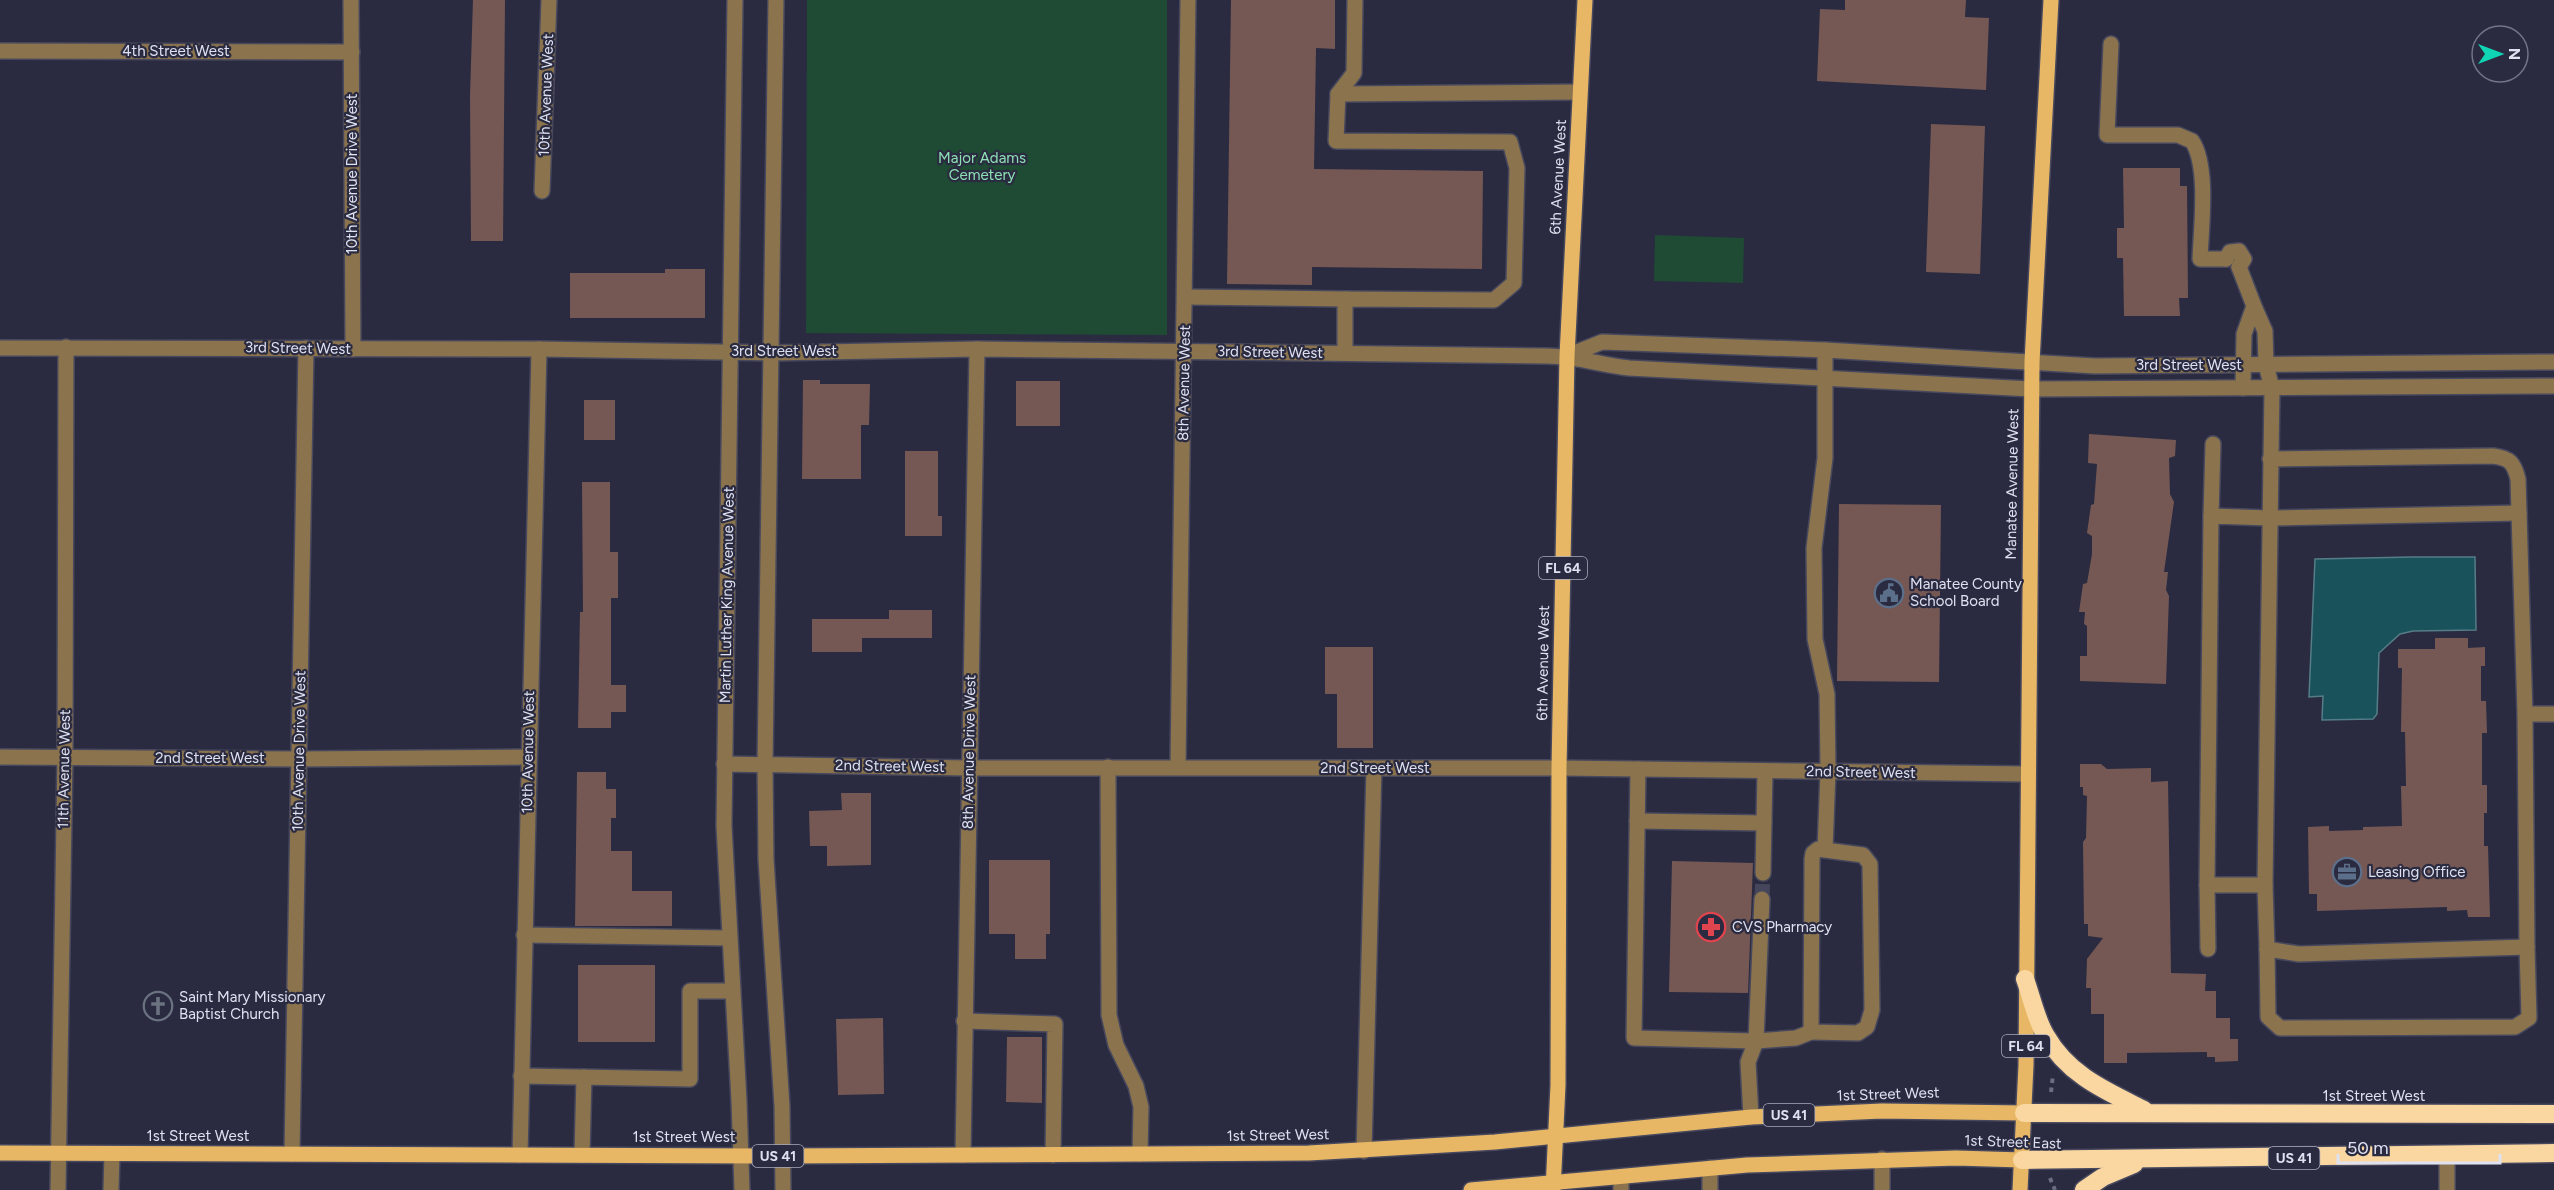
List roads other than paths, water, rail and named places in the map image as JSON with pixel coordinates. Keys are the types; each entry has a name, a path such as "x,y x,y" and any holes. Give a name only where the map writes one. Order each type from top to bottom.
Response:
{"highway":[{"path":"2025,979 2044,1035 2061,1059 2086,1081 2149,1112"},
{"name":"1st Street West","path":"2024,1113 2554,1114"},
{"name":"1st Street East","path":"2022,1160 2554,1153"},
{"path":"2084,1190 2103,1177 2141,1160"}],"main road":[{"name":"6th Avenue West","path":"1553,1187 1556,1136 1559,768 1567,356 1585,0"},
{"name":"Manatee Avenue West","path":"2024,1113 2031,389 2051,0"},
{"name":"1st Street West","path":"0,1153 783,1156 1364,1151 1556,1136 1751,1117 1882,1111 2024,1113"},
{"name":"FL 64","path":"2020,1190 2024,1113"},
{"name":"1st Street East","path":"1471,1190 1621,1184 1710,1168 1882,1159 2022,1160"}],"street":[{"name":"10th Avenue Drive West","path":"351,0 353,349"},
{"name":"10th Avenue West","path":"542,191 549,0"},
{"name":"Martin Luther King Avenue West","path":"735,0 724,826 742,1190"},
{"path":"776,0 765,765 767,870 783,1190"},
{"name":"8th Avenue West","path":"1178,766 1188,0"},
{"path":"1185,297 1494,300 1514,283 1517,168 1510,142 1336,141 1338,94 1354,73 1355,0"},
{"path":"2111,44 2108,135 2178,135 2186,136 2192,141 2200,159 2200,259 2233,263 2265,331 2266,365 2272,388 2270,459 2265,885 2268,1017 2280,1028 2515,1027 2529,1018 2525,714 2516,470 2512,461 2505,458 2270,459"},
{"name":"4th Street West","path":"0,51 352,52"},
{"path":"1338,94 1580,92"},
{"path":"1345,299 1345,353"},
{"path":"2243,388 2244,334 2254,306"},
{"name":"3rd Street West","path":"1567,356 1602,342 1825,350 2095,366 2554,362"},
{"name":"3rd Street West","path":"0,348 539,349 772,353 977,349 1567,356 1600,365 1629,368 2031,389 2554,386"},
{"name":"11th Avenue West","path":"58,1190 64,757 66,348"},
{"name":"10th Avenue Drive West","path":"292,1154 306,348"},
{"name":"10th Avenue West","path":"520,1155 539,349"},
{"name":"8th Avenue Drive West","path":"963,1155 977,349"},
{"path":"1825,350 1825,458 1814,548 1815,639 1827,694 1826,850"},
{"path":"2208,949 2213,444"},
{"path":"2211,516 2270,518 2519,513"},
{"path":"2525,714 2554,714"},
{"name":"2nd Street West","path":"0,757 299,759 528,757"},
{"name":"2nd Street West","path":"724,764 968,768 1178,766 1559,768 2027,774"},
{"path":"1108,767 1109,1015 1116,1045 1136,1086 1141,1107 1140,1154"},
{"path":"1364,1151 1374,768"},
{"path":"1638,769 1634,1038 1756,1041 1796,1038 1811,1032 1858,1033 1867,1027 1872,1011 1870,864 1863,855 1818,849 1813,853 1811,1032"},
{"path":"1763,873 1765,771"},
{"path":"1637,821 1764,823"},
{"path":"2207,885 2265,885"},
{"path":"1751,1117 1748,1062 1756,1041 1762,899"},
{"path":"524,935 728,938"},
{"path":"2267,949 2299,954 2527,947"},
{"path":"521,1076 690,1079 690,991 732,991"},
{"path":"964,1022 1055,1024 1053,1155"},
{"path":"582,1155 584,1077"},
{"path":"111,1190 112,1154"},
{"path":"2447,1155 2447,1190"},
{"path":"1882,1159 1882,1190"},
{"path":"1710,1168 1710,1190"}],"tunnel":[{"path":"1762,899 1763,873"}],"place":[{"name":"Manatee County School Board","path":"1889,593"},
{"name":"Leasing Office","path":"2347,872"},
{"name":"CVS Pharmacy","path":"1711,927"},
{"name":"Saint Mary Missionary Baptist Church","path":"158,1006"}],"park label":[{"name":"Major Adams Cemetery","path":"982,166"}]}
